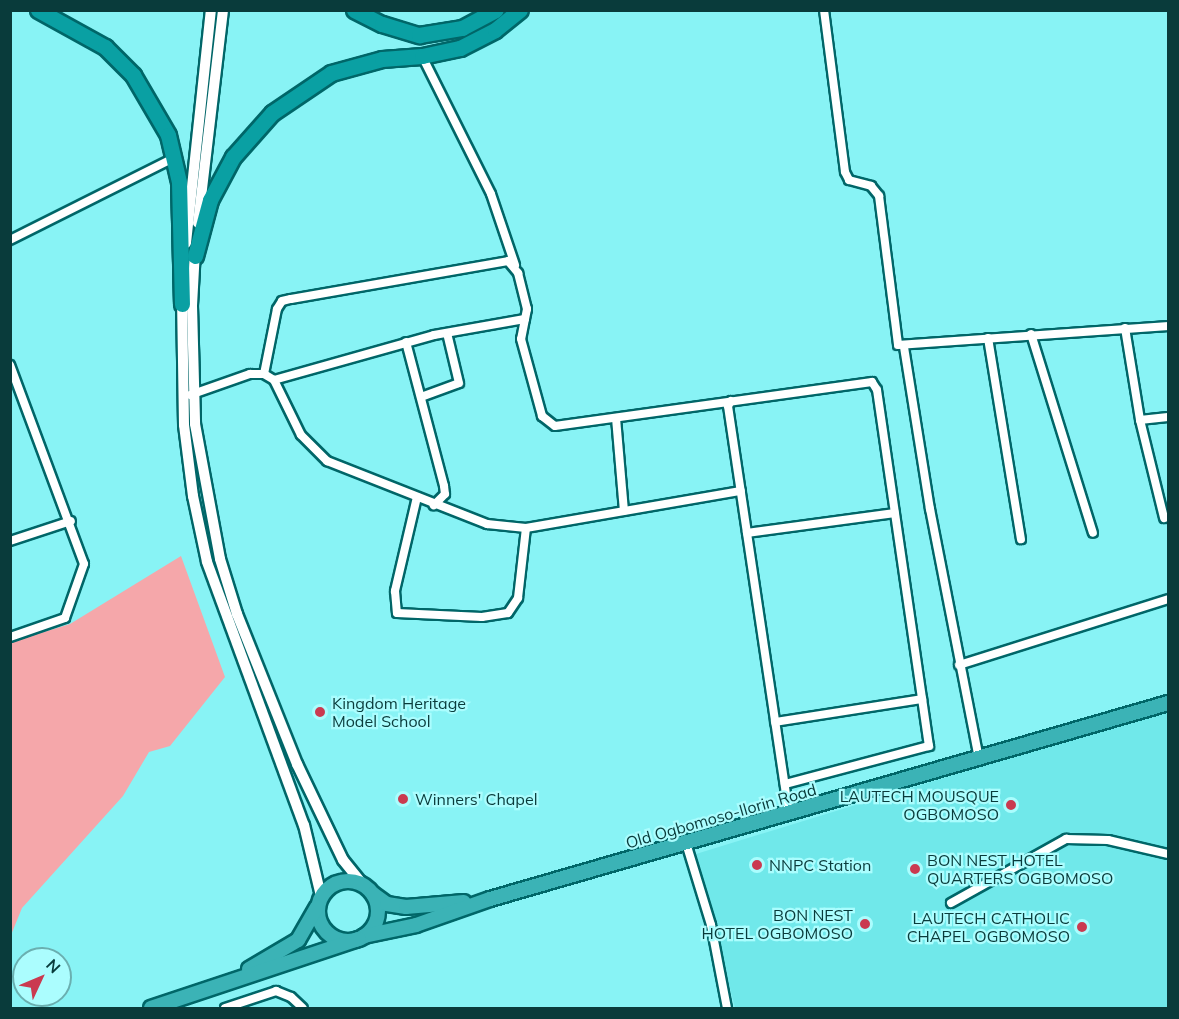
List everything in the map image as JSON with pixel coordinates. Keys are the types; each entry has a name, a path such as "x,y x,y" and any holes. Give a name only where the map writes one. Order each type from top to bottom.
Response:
{"highway":[{"path":"38,10 88,35 132,75 157,114 174,158 182,304"},
{"path":"354,10 382,24 419,35 462,28 496,10"},
{"path":"195,256 210,200 233,157 272,112 331,73 382,59 422,56 477,40 520,10"},
{"name":"Old Ogbomoso-Ilorin Road","path":"490,899 1168,703"},
{"path":"233,978 298,940 328,888 346,881 368,889 381,901 406,907 490,899"},
{"path":"151,1008 233,978 309,958 361,938 377,916 368,889"},
{"path":"320,901 318,916 328,934 348,941 417,925 490,899"}],"street":[{"path":"211,10 182,304 193,496 207,562 237,649 304,825 320,901"},
{"path":"223,10 195,256 188,396 220,559 251,645 324,822 348,867 368,889"},
{"path":"824,10 845,172 849,180 871,186 879,196 895,341 904,347 1031,334 1168,326"},
{"path":"422,56 491,194 527,309 522,339 547,423 555,426 872,382 877,390 929,741 925,750 785,784"},
{"path":"10,240 174,158"},
{"path":"264,374 277,309 282,301 374,282 508,261 514,265"},
{"path":"274,380 406,342 525,319"},
{"path":"1125,328 1140,420 1164,518"},
{"path":"421,397 459,383 447,333"},
{"path":"1031,334 1093,532"},
{"path":"988,338 1021,539"},
{"path":"406,342 445,494 434,505"},
{"path":"904,347 959,665 979,759"},
{"path":"10,366 71,521 84,564 64,618 10,638"},
{"path":"188,396 250,374 264,374 274,380 301,435 314,451 343,469 487,524 526,528 741,491"},
{"path":"731,401 728,406 789,813"},
{"path":"1140,420 1168,417"},
{"path":"616,418 624,511"},
{"path":"417,497 395,591 397,613 482,617 508,613 518,598 526,528"},
{"path":"747,533 895,513"},
{"path":"10,541 71,521"},
{"path":"207,562 220,559"},
{"path":"959,665 1168,598"},
{"path":"237,649 251,645"},
{"path":"776,722 922,699"},
{"path":"951,903 1066,839 1108,840 1168,854"},
{"path":"686,843 711,925 727,1008"},
{"path":"225,1008 276,991 291,997 303,1008"}],"shaded area":[{"path":"181,556 225,677 170,746 149,752 123,796 22,908 11,935 11,642 70,624"},
{"path":"1168,709 1168,1008 735,1008 696,854"}],"place":[{"name":"Kingdom Heritage Model School","path":"320,712"},
{"name":"Winners' Chapel","path":"403,799"},
{"name":"LAUTECH MOUSQUE OGBOMOSO","path":"1011,805"},
{"name":"NNPC Station","path":"757,865"},
{"name":"BON NEST HOTEL QUARTERS OGBOMOSO","path":"915,869"},
{"name":"BON NEST HOTEL OGBOMOSO","path":"865,924"},
{"name":"LAUTECH CATHOLIC CHAPEL OGBOMOSO","path":"1082,927"}]}
